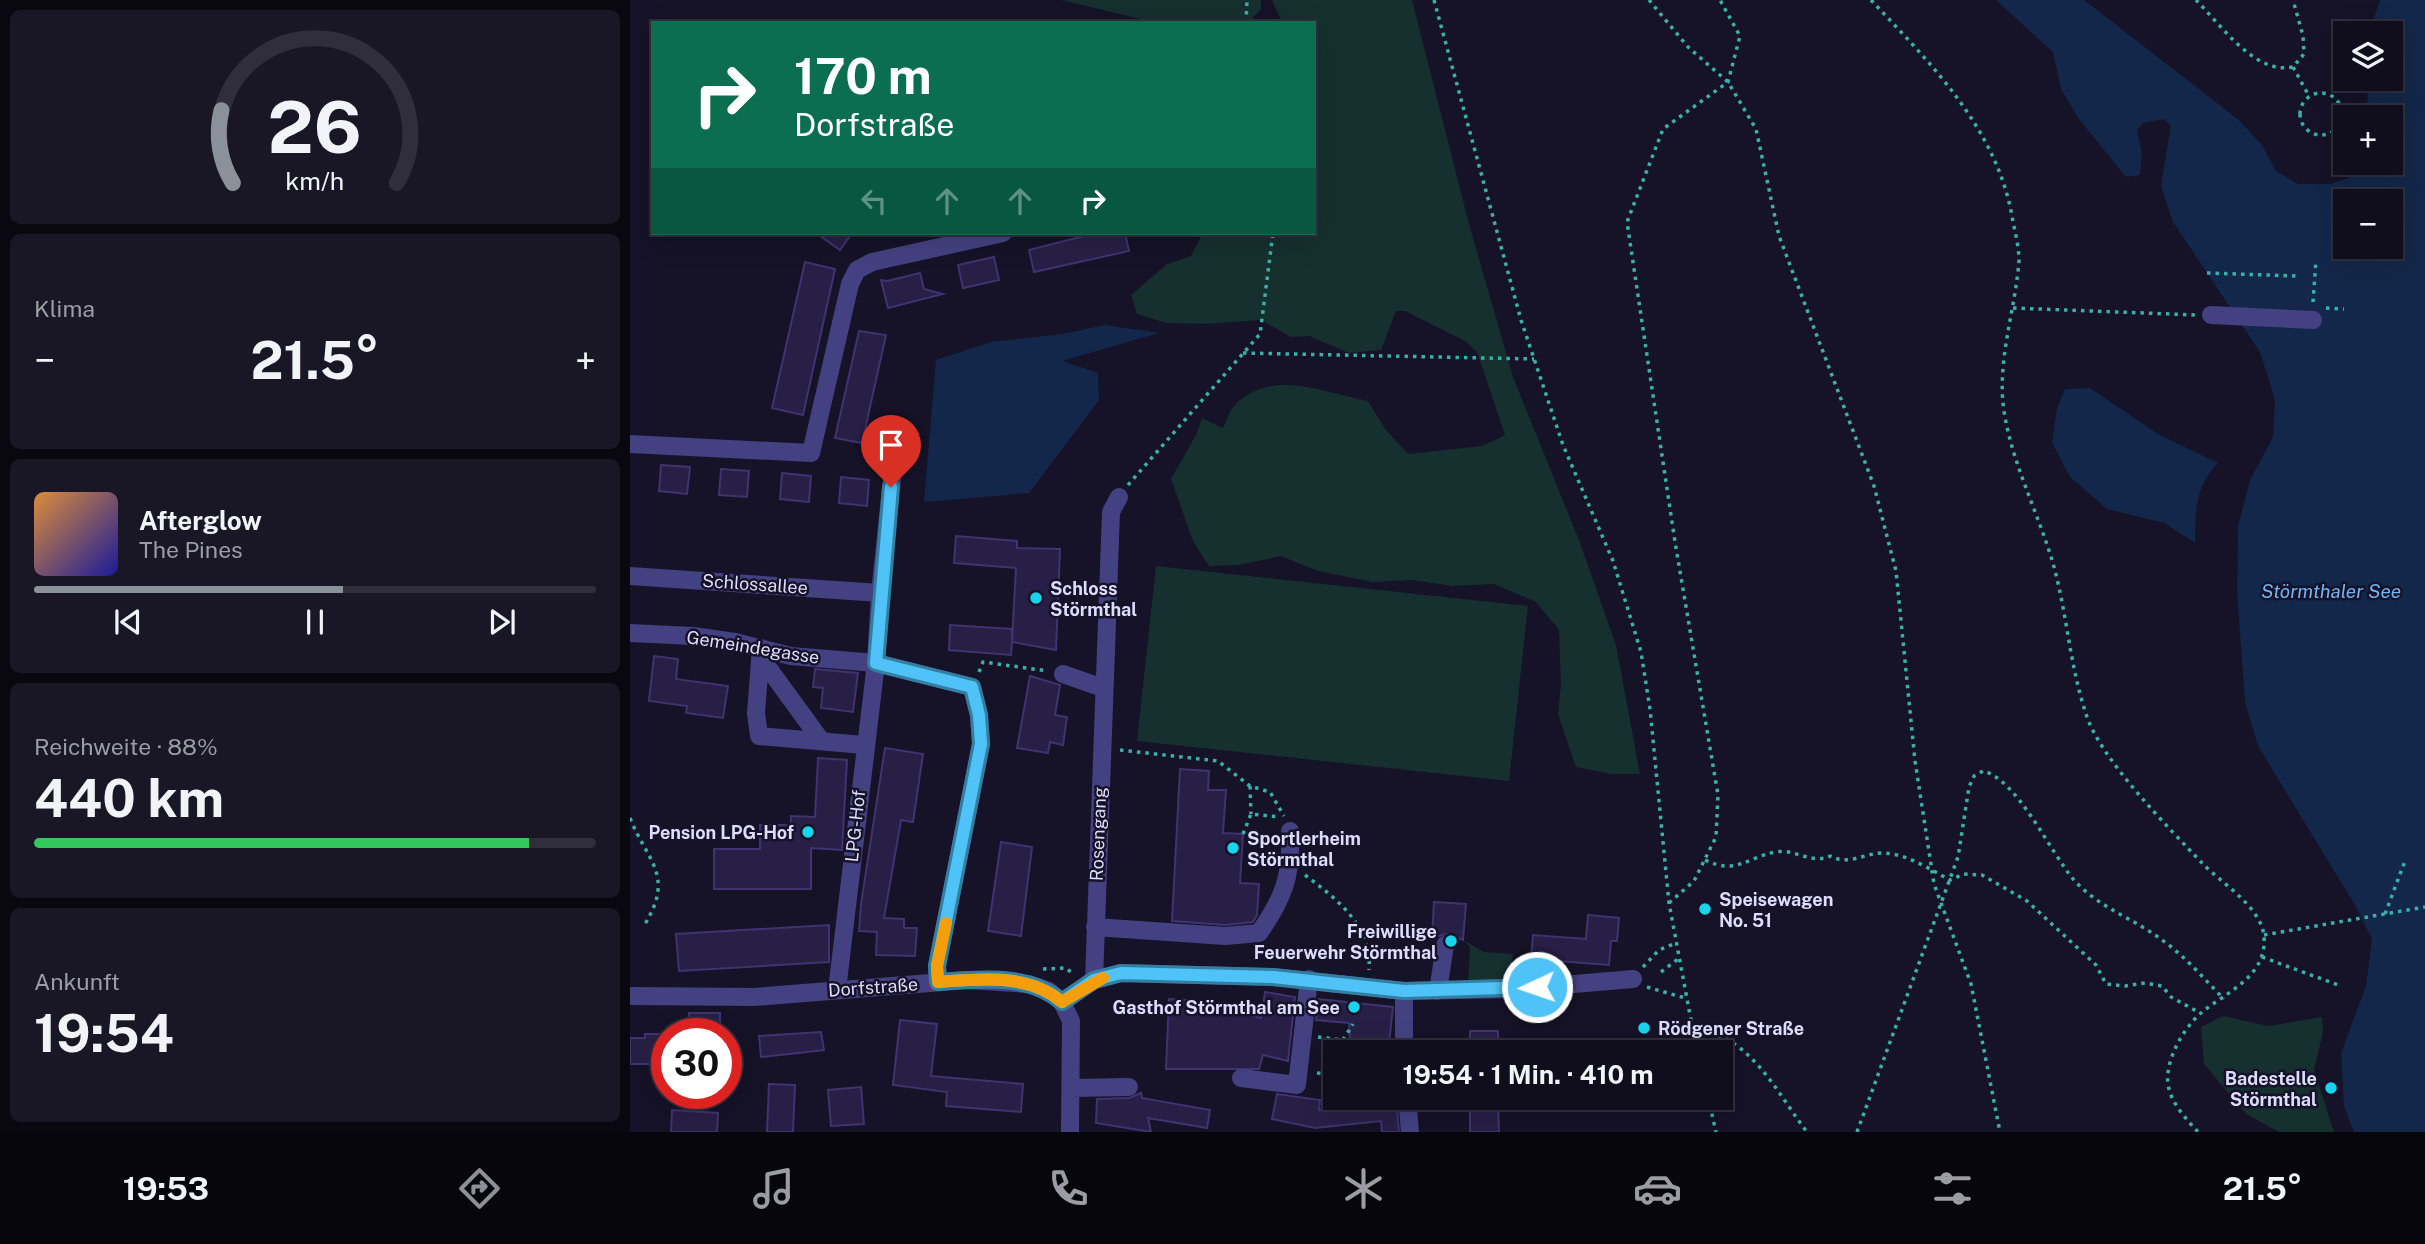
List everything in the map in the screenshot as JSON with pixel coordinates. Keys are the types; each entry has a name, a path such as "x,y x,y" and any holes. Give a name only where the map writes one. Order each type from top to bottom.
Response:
{"street":[{"path":"630,444 811,453 850,284 858,270 872,262 994,235"},
{"path":"2211,315 2313,314"},
{"name":"LPG-Hof","path":"837,990 864,745 876,663 880,593 894,460"},
{"name":"Rosengang","path":"1094,980 1111,512 1119,496"},
{"name":"Schlossallee","path":"630,576 880,593"},
{"name":"Gemeindegasse","path":"630,633 693,636 761,653 876,663"},
{"path":"761,653 820,739"},
{"path":"761,653 756,713 759,736 820,739 864,745"},
{"path":"876,663 972,687 979,715 981,744 937,966 938,982"},
{"path":"1063,674 1104,688"},
{"path":"1094,927 1225,936 1259,933 1280,904 1289,869 1288,824"},
{"path":"1438,991 1445,945"},
{"path":"1070,1132 1070,1021 1062,1002 1094,980 1121,973 1309,979 1404,991 1438,991 1516,989 1633,979"},
{"path":"1241,1078 1297,1085 1309,979"},
{"name":"Dorfstraße","path":"630,996 754,997 938,982 1009,981 1049,991 1062,1002"},
{"path":"1404,991 1404,1040"},
{"path":"1071,1088 1129,1087"},
{"path":"1408,1110 1410,1132"}],"path":[{"path":"1246,21 1247,0"},
{"path":"1434,0 1534,359 1563,445 1613,561 1641,652 1650,709 1670,903 1694,1040"},
{"path":"1648,0 1688,47 1728,82 1756,130 1779,236 1874,486 1896,571 1915,761 1932,871 1971,984 2000,1132"},
{"path":"1670,903 1694,881 1716,837 1718,795 1627,222 1663,129 1728,82 1740,36 1720,0"},
{"path":"1871,0 1970,113 1994,157 2011,204 2019,257 2002,379 2005,416 2055,570 2086,717 2107,752 2141,795 2202,863 2256,915 2264,935 2262,957 2256,969 2224,999 2200,1013 2177,1046 2168,1071 2169,1089 2181,1112 2198,1132"},
{"path":"2196,0 2259,60 2280,70 2293,67 2304,54 2303,36 2293,0"},
{"path":"2293,67 2309,96"},
{"path":"2322,92 2329,94 2341,106 2341,121 2330,134 2314,134 2302,125 2300,107 2309,96 2322,92"},
{"path":"1119,496 1260,334 1273,235"},
{"path":"2313,314 2316,260"},
{"path":"2207,273 2297,276"},
{"path":"2013,308 2211,315"},
{"path":"1243,352 1534,359"},
{"path":"972,687 984,662 1063,674"},
{"path":"1101,744 1128,753 1218,761 1250,786 1270,792 1288,824"},
{"path":"1857,1132 1950,880 1960,846 1969,786 1974,776 1983,771 1995,774 2013,793 2075,880 2105,907 2161,939 2224,999"},
{"path":"1243,834 1251,814 1250,786"},
{"path":"1251,814 1288,824"},
{"path":"630,818 657,867 657,904 645,924"},
{"path":"1705,860 1719,867 1741,866 1775,852 1815,860 1830,856 1841,861 1882,853 1917,861 1950,880 1964,874 1982,875 2027,901 2096,965 2106,984 2125,986 2145,983 2162,986 2171,997 2200,1013"},
{"path":"2385,914 2405,861"},
{"path":"1289,869 1302,872 1335,897 1359,924 1370,952 1367,986"},
{"path":"2264,935 2425,907"},
{"path":"1676,943 1660,950 1633,979 1654,991 1685,998"},
{"path":"2262,957 2341,986"},
{"path":"1661,972 1678,959"},
{"path":"1344,1040 1353,1024"},
{"path":"1693,1037 1713,1034 1744,1052 1758,1066 1807,1132"},
{"path":"1302,1035 1336,1040"},
{"path":"1315,1073 1323,1073"},
{"path":"1711,1110 1716,1132"}],"green space":[{"path":"1061,0 1261,0 1261,9 1250,21 1149,21"},
{"path":"1272,0 1412,0 1469,224 1513,377 1579,540 1616,645 1640,774 1612,774 1576,767 1558,714 1561,685 1559,630 1536,602 1494,584 1452,586 1412,580 1373,582 1318,571 1281,556 1238,565 1209,566 1193,541 1171,479 1196,435 1202,418 1223,428 1236,404 1250,393 1266,387 1299,386 1368,401 1385,429 1408,454 1482,446 1505,435 1477,352 1465,341 1405,311 1396,311 1381,350 1349,353 1309,336 1291,337 1261,320 1204,324 1166,323 1137,314 1131,295 1167,264 1191,256 1202,235 1316,235 1316,21 1281,21"},
{"path":"1156,566 1528,606 1509,781 1137,741"},
{"path":"1463,940 1484,952 1513,954 1509,984 1468,984 1470,947"},
{"path":"2223,1016 2269,1026 2322,1017 2323,1032 2314,1070 2334,1132 2279,1132 2246,1114 2204,1064 2201,1027"}],"water":[{"name":"Störmthaler See","path":"1996,0 2084,0 2239,120 2262,145 2276,171 2298,184 2329,184 2351,175 2403,175 2403,105 2368,105 2367,91 2403,91 2403,21 2373,21 2380,0 2425,0 2425,1132 2354,1132 2344,1106 2341,1053 2366,986 2372,939 2355,905 2258,746 2245,702 2237,591 2238,526 2250,480 2273,437 2275,400 2260,352 2173,222 2161,186 2171,125 2164,119 2143,123 2137,130 2142,153 2140,175 2126,177 2078,118 2061,89 2053,52"},
{"path":"1105,325 1159,333 1062,361 1098,373 1099,400 1029,493 924,502 936,360 991,342 1062,334"},
{"path":"2090,388 2158,434 2218,463 2200,491 2196,510 2195,543 2164,523 2107,509 2070,477 2052,443 2057,408 2065,389"}],"building":[{"path":"819,235 851,235 840,250"},
{"path":"1088,235 1125,235 1129,251 1034,272 1029,250"},
{"path":"994,257 999,280 963,288 958,265"},
{"path":"805,262 835,269 803,415 772,408"},
{"path":"920,273 924,289 943,294 888,308 881,280"},
{"path":"859,331 886,335 862,443 835,438"},
{"path":"661,465 690,467 687,494 659,491"},
{"path":"721,469 749,471 747,497 719,495"},
{"path":"782,473 811,476 809,502 780,499"},
{"path":"841,477 869,480 867,506 839,503"},
{"path":"956,536 1017,541 1017,548 1060,549 1056,650 1012,642 1011,655 949,650 950,625 1012,629 1012,641 1016,568 954,563"},
{"path":"654,656 678,659 676,679 728,686 723,718 686,713 687,706 649,701"},
{"path":"815,669 858,673 853,712 821,708 823,688 813,687"},
{"path":"1030,676 1060,685 1055,715 1067,717 1063,745 1050,742 1048,753 1017,748"},
{"path":"885,748 923,754 913,822 901,820 884,918 904,919 904,928 917,928 915,956 876,955 877,932 859,931"},
{"path":"818,758 847,760 842,850 811,848 811,889 714,889 714,849 760,849 760,825 791,825 791,816 815,817"},
{"path":"1180,769 1209,771 1208,790 1226,790 1223,833 1243,834 1240,883 1259,884 1257,915 1253,922 1225,925 1172,921"},
{"path":"1001,842 1032,847 1021,936 988,931"},
{"path":"1434,902 1466,904 1463,940 1446,934 1432,938"},
{"path":"1588,915 1619,918 1617,941 1611,941 1609,965 1531,959 1533,935 1586,939"},
{"path":"829,925 829,962 679,971 676,934"},
{"path":"1265,992 1295,997 1288,1061 1263,1055 1259,1069 1166,1069 1169,999 1206,1001 1206,1004 1261,1018"},
{"path":"1318,999 1393,1007 1389,1040 1350,1040 1349,1023 1316,1020"},
{"path":"689,1013 720,1013 720,1018 689,1018"},
{"path":"900,1020 937,1024 931,1076 1023,1084 1021,1112 946,1106 947,1092 893,1085"},
{"path":"1470,1031 1498,1031 1498,1040 1470,1040"},
{"path":"821,1032 824,1050 761,1057 759,1036"},
{"path":"645,1034 651,1034 651,1064 630,1064 630,1038 645,1038"},
{"path":"769,1084 795,1085 793,1132 767,1132"},
{"path":"861,1087 864,1124 831,1126 828,1090"},
{"path":"1141,1093 1142,1098 1210,1110 1207,1128 1148,1118 1151,1132 1096,1123 1097,1099 1129,1098"},
{"path":"1277,1094 1320,1100 1319,1110 1397,1110 1399,1132 1382,1132 1381,1121 1315,1128 1272,1119"},
{"path":"672,1110 718,1113 717,1132 671,1132"},
{"path":"1470,1110 1498,1110 1499,1132 1470,1132"}],"slow traffic":[{"path":"946,923 937,966 938,982 968,980 1029,984 1049,991 1062,1002 1094,980 1103,978"}],"place":[{"name":"Schloss Störmthal","path":"1036,598"},
{"name":"Pension LPG-Hof","path":"808,832"},
{"name":"Sportlerheim Störmthal","path":"1233,848"},
{"name":"Speisewagen No. 51","path":"1705,909"},
{"name":"Freiwillige Feuerwehr Störmthal","path":"1451,941"},
{"name":"Gasthof Störmthal am See","path":"1354,1007"},
{"name":"Rödgener Straße","path":"1644,1028"},
{"name":"Badestelle Störmthal","path":"2331,1088"}],"route":[{"path":"891,487 876,663 972,687 979,715 981,744 937,966 938,982 968,980 1029,984 1049,991 1062,1002 1094,980 1121,973 1309,979 1404,991 1537,987"}]}
